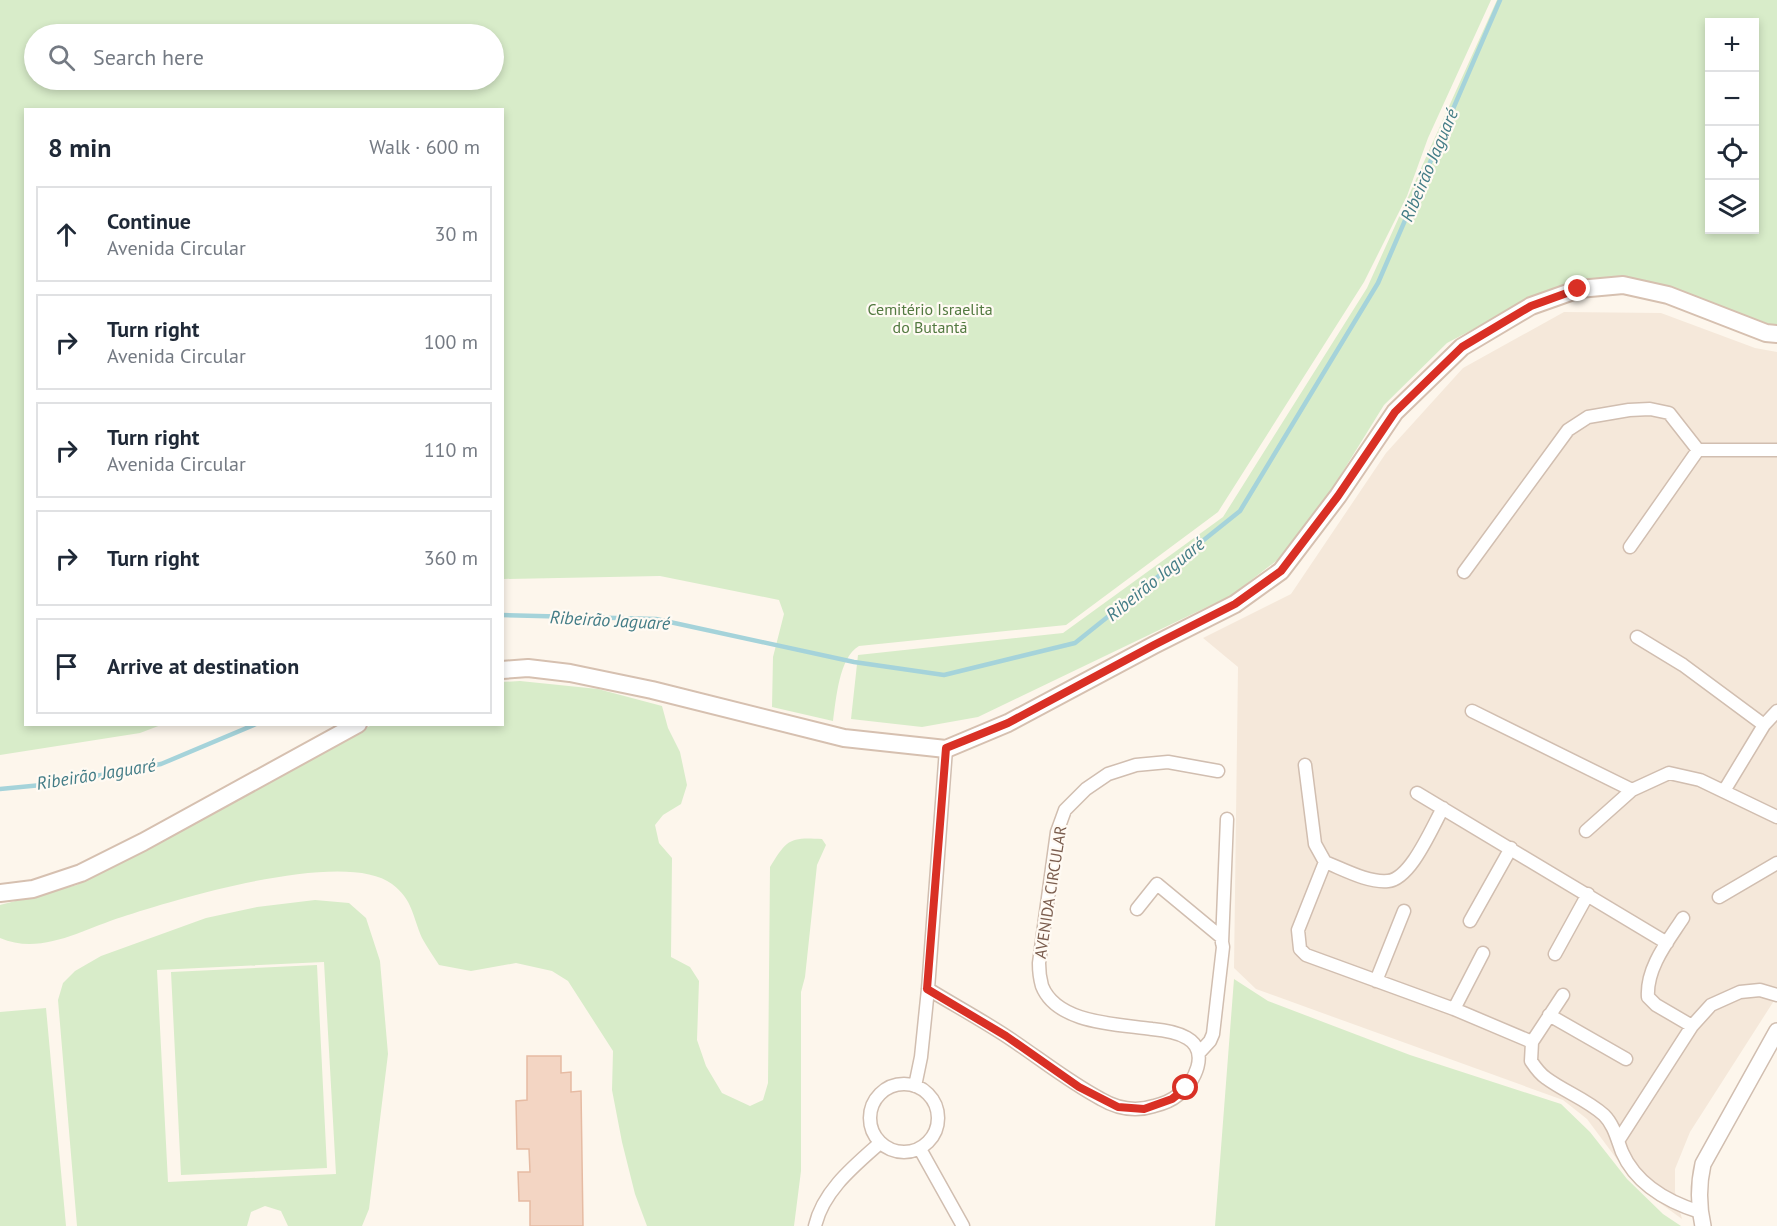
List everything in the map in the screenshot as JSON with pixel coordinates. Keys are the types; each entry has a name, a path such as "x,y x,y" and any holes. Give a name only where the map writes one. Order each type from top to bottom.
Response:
{"main road":[{"path":"504,670 528,668 570,673 652,690 844,738 946,748 1008,723 1235,604 1281,571 1338,496 1395,412 1462,347 1531,306 1578,289 1623,285 1668,295 1766,333 1777,334"},
{"path":"0,893 33,889 81,873 354,726"}],"street":[{"path":"1464,573 1568,430 1588,417 1629,410 1650,409 1669,413 1698,450"},
{"path":"1698,450 1777,450"},
{"path":"1630,547 1698,450"},
{"path":"1637,637 1683,666 1764,725"},
{"path":"1472,711 1632,790"},
{"path":"1724,791 1764,725 1777,711"},
{"path":"915,1086 921,1057 946,748"},
{"name":"AVENIDA CIRCULAR","path":"1199,1053 1190,1039 1176,1033 1095,1020 1066,1012 1047,995 1040,978 1039,963 1057,832 1065,810 1086,789 1108,774 1136,765 1168,762 1218,771"},
{"path":"1305,765 1315,844 1325,862 1369,879 1387,882 1399,878 1409,868 1443,808"},
{"path":"1586,831 1632,790 1669,773 1700,780 1777,817"},
{"path":"1417,793 1667,943"},
{"path":"927,989 1006,1036 1079,1087 1118,1107 1144,1109 1163,1104 1180,1094 1193,1080 1198,1069 1199,1053 1213,1034 1222,943 1227,819"},
{"path":"1470,921 1511,848"},
{"path":"1325,862 1298,930 1300,949 1306,955 1454,1009 1532,1042"},
{"path":"1719,897 1777,863"},
{"path":"1137,909 1157,884 1221,937 1222,943"},
{"path":"1555,954 1588,894"},
{"path":"1376,981 1404,911"},
{"path":"1683,918 1660,954 1651,976 1648,997 1656,1005 1692,1026"},
{"path":"1454,1009 1483,953"},
{"path":"1618,1141 1692,1026 1711,1005 1740,992 1760,990 1777,995"},
{"path":"1563,995 1532,1042 1531,1061 1544,1077 1589,1103 1606,1118 1614,1129 1629,1165 1641,1179 1701,1219"},
{"path":"1549,1016 1626,1059"},
{"path":"1701,1219 1698,1184 1703,1164 1777,1031"},
{"path":"903,1084 915,1086 925,1091 938,1110 935,1133 920,1149 899,1152 888,1149 873,1134 870,1111 874,1101 892,1086 903,1084"},
{"path":"815,1226 832,1190 880,1143"},
{"path":"920,1149 963,1226"}],"shaded area":[{"path":"1564,312 1661,313 1755,348 1777,352 1777,996 1690,1132 1675,1169 1675,1192 1682,1219 1649,1195 1622,1166 1587,1119 1563,1100 1256,989 1234,968 1238,667 1203,638 1291,594 1386,453 1463,368"}],"green space":[{"name":"Cemitério Israelita do Butantã","path":"0,0 1491,0 1428,138 1407,196 1364,282 1218,512 1066,625 859,646 847,659 843,669 833,721 772,707 773,657 784,614 779,600 660,576 504,579 504,108 24,108 24,726 158,726 140,733 0,755"},
{"path":"1497,0 1777,0 1777,331 1692,304 1595,291 1521,304 1447,343 1384,405 1298,544 1232,595 978,717 922,727 851,719 858,655 1063,633 1223,517 1367,288"},
{"path":"520,681 598,689 662,706 668,728 680,752 687,785 681,804 663,815 655,825 659,843 672,858 671,957 690,967 699,981 697,1040 706,1066 722,1093 750,1106 763,1100 768,1083 770,867 785,845 790,842 822,839 826,845 817,865 805,977 801,992 801,1171 794,1226 647,1226 635,1194 622,1142 612,1090 613,1051 568,981 552,971 516,963 471,971 439,965 422,938 404,896 392,884 369,874 338,871 260,880 180,899 62,939 31,944 15,943 0,938 0,905 77,885 292,764 370,726 504,726 504,682"},
{"path":"315,900 349,903 366,918 380,961 388,1054 369,1209 362,1226 288,1226 281,1211 265,1206 251,1212 247,1226 77,1226 58,1000 63,983 75,971 101,956 206,918 257,907","holes":["324,962 336,1174 168,1182 157,970"]},
{"path":"317,965 327,1168 181,1175 171,972"},
{"path":"1234,979 1268,1001 1410,1055 1561,1104 1590,1132 1627,1179 1663,1214 1681,1226 1215,1226"},
{"path":"46,1008 66,1226 0,1226 0,1012"}],"building":[{"path":"527,1056 561,1056 561,1073 571,1072 571,1092 581,1091 583,1226 530,1226 530,1201 519,1201 518,1172 530,1172 529,1149 517,1149 516,1101 527,1100"}],"waterway":[{"name":"Ribeirão Jaguaré","path":"504,615 656,619 854,662 944,675 1075,643 1240,511 1378,283 1500,0"},
{"name":"Ribeirão Jaguaré","path":"0,789 52,784 161,764 251,726"}],"route":[{"path":"1186,1088 1163,1104 1144,1109 1118,1107 1079,1087 1006,1036 927,989 946,748 1008,723 1235,604 1281,571 1338,496 1395,412 1462,347 1531,306 1578,289"}]}
